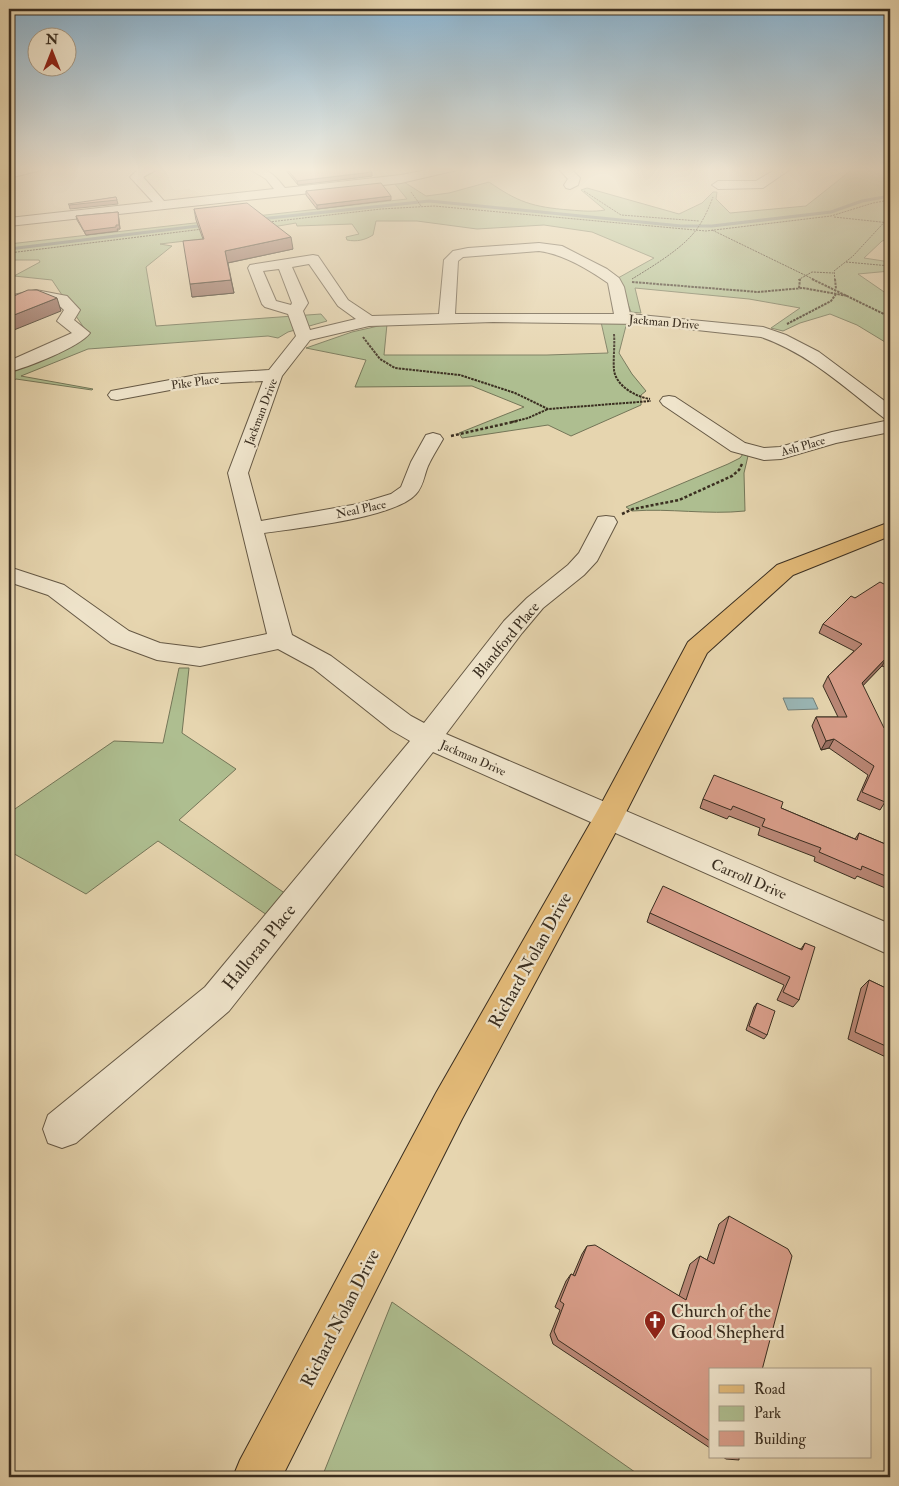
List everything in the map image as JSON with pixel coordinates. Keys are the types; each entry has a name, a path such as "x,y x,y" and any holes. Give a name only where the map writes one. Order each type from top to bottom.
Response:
{"main road":[{"name":"Richard Nolan Drive","path":"259,1474 449,1106 609,817 697,648 785,570 890,528"}],"street":[{"path":"447,318 451,260 454,256 468,252 544,247 561,251 611,278 617,287 618,318"},
{"path":"294,311 270,304 254,268 313,259 343,303 369,321"},
{"path":"284,264 300,303 294,311"},
{"path":"9,301 36,295 62,298 72,310 65,321 82,333 70,341 9,367"},
{"path":"294,311 304,336"},
{"name":"Jackman Drive","path":"609,817 428,738 400,722 322,662 281,640 238,473 274,375 304,336 369,321 493,317 618,318 744,329 773,335 806,350 890,414"},
{"name":"Pike Place","path":"117,395 202,379 274,375"},
{"name":"Ash Place","path":"669,401 731,443 745,450 764,454 782,453 832,438 890,426"},
{"name":"Neal Place","path":"253,528 372,508 397,500 404,496 412,486 418,467 433,439"},
{"name":"Blandford Place","path":"428,738 524,614 582,564 594,547 606,522"},
{"path":"9,574 56,590 120,637 157,651 200,657 281,640"},
{"name":"Halloran Place","path":"62,1129 217,999 428,738"},
{"name":"Carroll Drive","path":"609,817 890,940"}],"path":[{"path":"9,253 136,237"},
{"path":"687,237 656,264 628,282 758,292 799,288 848,296"},
{"path":"728,237 890,317"},
{"path":"799,288 797,282 805,274 816,272 833,273 870,237"},
{"path":"846,262 890,266"},
{"path":"833,273 836,289"},
{"path":"773,335 799,317 833,299 840,292"},
{"path":"618,318 613,368 616,376 630,392 638,397 669,401"},
{"path":"347,326 362,336 373,353 391,366 404,370 460,375 515,393 548,408 568,409 620,403 669,401"},
{"path":"433,439 506,424 534,416 548,408"},
{"path":"606,522 633,508 672,502 728,478 740,470 745,450"}],"green space":[{"path":"68,237 212,237 160,244 172,246 146,267 156,326 321,314 327,321 288,332 278,338 268,336 88,349 21,376 92,390 16,379 9,383 9,363 84,328 52,280 14,276 40,262 39,260 9,260 9,244"},
{"path":"346,237 368,237 354,241 347,240"},
{"path":"605,237 890,237 890,239 882,241 864,258 890,262 890,271 858,274 890,296 890,345 857,325 830,314 800,323 783,331 771,328 800,308 749,299 635,288 641,313 631,312 618,278 654,258"},
{"path":"601,322 627,322 619,353 632,374 646,391 641,395 641,405 571,436 548,425 462,438 459,433 524,407 472,386 355,387 366,360 306,348 352,332 387,324 384,355 608,353"},
{"path":"743,454 748,456 744,473 745,511 632,511 626,507 728,464 740,458"},
{"path":"179,668 189,668 182,733 236,769 179,820 286,894 267,915 158,841 86,894 9,851 9,813 114,741 163,743"},
{"path":"392,1302 642,1477 322,1477"}],"water":[{"path":"783,698 813,698 818,709 788,710"}],"building":[{"path":"203,237 289,237 225,251 231,280 190,284 183,241 204,239"},
{"path":"28,290 37,290 57,298 9,317 9,298"},
{"path":"880,582 890,587 890,659 887,657 862,683 884,728 890,732 890,786 885,802 862,792 874,766 834,739 826,741 816,717 847,717 828,676 862,644 823,624 851,596 855,598"},
{"path":"714,775 783,802 781,808 857,840 859,833 890,846 890,878 862,866 861,870 819,852 821,848 762,826 765,819 733,806 731,810 703,799"},
{"path":"663,886 802,950 805,943 815,947 799,1000 783,992 790,977 650,913"},
{"path":"869,980 890,990 890,1048 855,1032"},
{"path":"757,1003 775,1011 767,1035 749,1026"},
{"name":"Church of the Good Shepherd","path":"729,1216 788,1249 792,1256 763,1368 709,1368 709,1440 558,1340 554,1331 564,1304 560,1301 571,1274 575,1276 587,1246 595,1245 686,1300 700,1256 714,1264"}],"waterway":[{"path":"9,249 105,237"}],"place":[{"name":"Church of the Good Shepherd","path":"655,1340"}]}
